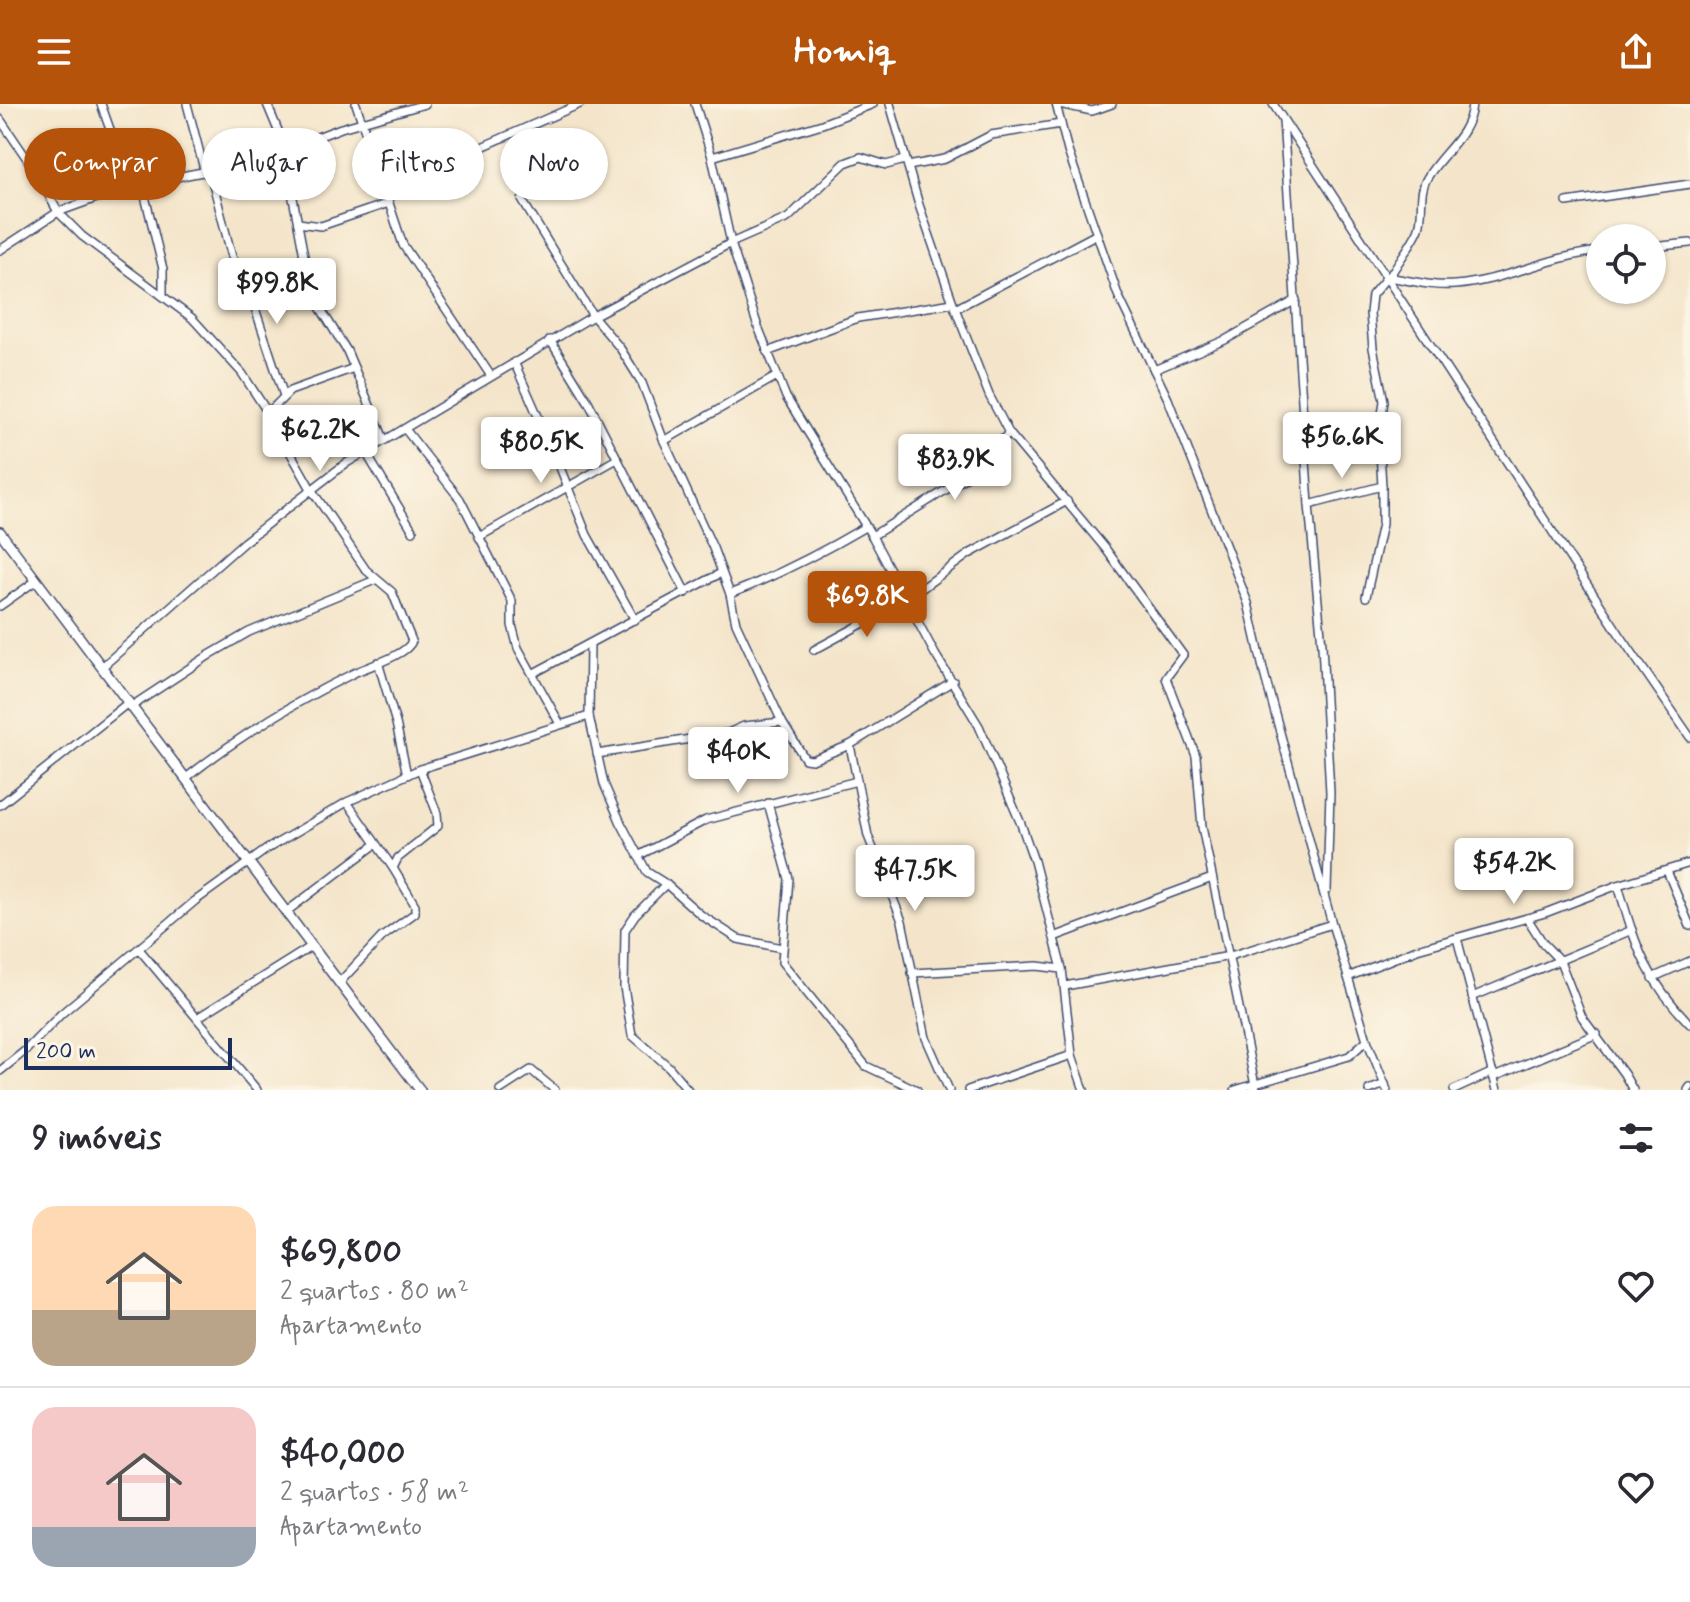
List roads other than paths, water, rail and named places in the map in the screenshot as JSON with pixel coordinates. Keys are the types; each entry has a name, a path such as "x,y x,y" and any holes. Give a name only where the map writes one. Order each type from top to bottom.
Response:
{"main road":[{"path":"0,532 420,1090"}],"street":[{"path":"101,104 109,128"},
{"path":"187,104 202,153"},
{"path":"267,104 278,128"},
{"path":"356,104 365,128"},
{"path":"336,131 425,104"},
{"path":"484,146 580,104"},
{"path":"695,104 712,157 731,243 767,352 790,405 872,536 979,726 1021,824 1062,969 1072,1055 1084,1090"},
{"path":"712,157 822,124 873,104"},
{"path":"890,104 906,163 954,306 989,395 1009,433 1047,482 1067,501 1181,651 1183,658 1166,678 1196,756 1202,827 1255,1086"},
{"path":"1112,104 1092,111 1058,104 1061,124 1118,295 1199,473 1248,603 1332,924 1367,1040 1386,1087 1369,1090"},
{"path":"1273,104 1389,276 1611,622 1690,737"},
{"path":"1366,597 1382,524 1379,435 1384,401 1373,348 1372,295 1389,276 1416,234 1427,178 1464,132 1471,117 1472,104"},
{"path":"0,119 36,172 58,212 82,236 192,318 234,365 268,413 311,489 375,580 386,586 396,598 412,641 406,650 280,714 227,746 186,778"},
{"path":"1283,120 1309,505 1322,645 1330,792 1327,900"},
{"path":"102,667 244,542 365,451 593,316 731,243 788,218 845,163 861,157 886,165 945,159 991,135 1061,124"},
{"path":"1567,202 1690,184"},
{"path":"0,250 58,212 91,200"},
{"path":"146,200 163,269 163,296"},
{"path":"216,200 232,257 252,293 284,396"},
{"path":"294,200 308,277 317,305 341,339 384,439"},
{"path":"388,200 403,245 491,376"},
{"path":"522,200 593,316 636,372 699,514 730,594 736,623 782,722 805,759 812,760 850,745 953,681"},
{"path":"298,223 321,226 389,203"},
{"path":"767,352 858,318 954,306 1097,234"},
{"path":"1666,246 1690,243"},
{"path":"1389,276 1419,284 1453,285 1586,254"},
{"path":"252,293 259,288 308,277"},
{"path":"1154,370 1225,340 1296,300"},
{"path":"550,340 589,403 686,593"},
{"path":"514,362 587,535 635,620"},
{"path":"268,413 284,396 309,382 354,368"},
{"path":"664,441 777,376"},
{"path":"405,429 456,492 512,601 515,640 560,724"},
{"path":"872,536 965,478 1009,433"},
{"path":"365,451 413,531"},
{"path":"479,537 617,459"},
{"path":"1309,505 1382,486"},
{"path":"814,650 906,600 969,554 1067,501"},
{"path":"730,594 785,571 865,527"},
{"path":"534,673 721,573"},
{"path":"0,606 37,580"},
{"path":"0,805 130,704 211,654 249,632 375,580"},
{"path":"590,644 589,716 604,784 650,876 666,884 701,915 738,939 782,948"},
{"path":"378,662 407,775"},
{"path":"0,1071 26,1050 61,1014 195,901 267,849 347,802 420,769 589,716"},
{"path":"597,754 728,733 744,726 782,722"},
{"path":"850,745 868,836 902,921 926,1038 949,1090"},
{"path":"393,868 398,858 438,826 437,813 420,769"},
{"path":"638,856 696,824 857,781"},
{"path":"339,983 382,937 415,913 415,905 393,868 347,802"},
{"path":"768,803 789,879 780,959 784,967 859,1060 872,1071 917,1090"},
{"path":"286,912 376,844"},
{"path":"1348,977 1417,949 1527,918 1690,863"},
{"path":"1667,871 1690,926"},
{"path":"1054,937 1212,878"},
{"path":"666,884 635,915 625,930 624,987 632,1035 669,1067 688,1090"},
{"path":"1618,885 1637,950 1668,1002 1690,1024"},
{"path":"1527,918 1543,943 1560,961 1582,1017 1597,1034 1633,1090"},
{"path":"1065,986 1230,956 1332,924"},
{"path":"1472,997 1632,930"},
{"path":"1457,938 1497,1090"},
{"path":"197,1018 312,946"},
{"path":"139,949 257,1090"},
{"path":"1652,978 1690,961"},
{"path":"912,973 1037,966 1062,969"},
{"path":"1454,1090 1597,1034"},
{"path":"1235,1090 1349,1056 1367,1040"},
{"path":"968,1090 1072,1055"},
{"path":"500,1090 531,1070 555,1090"}]}
